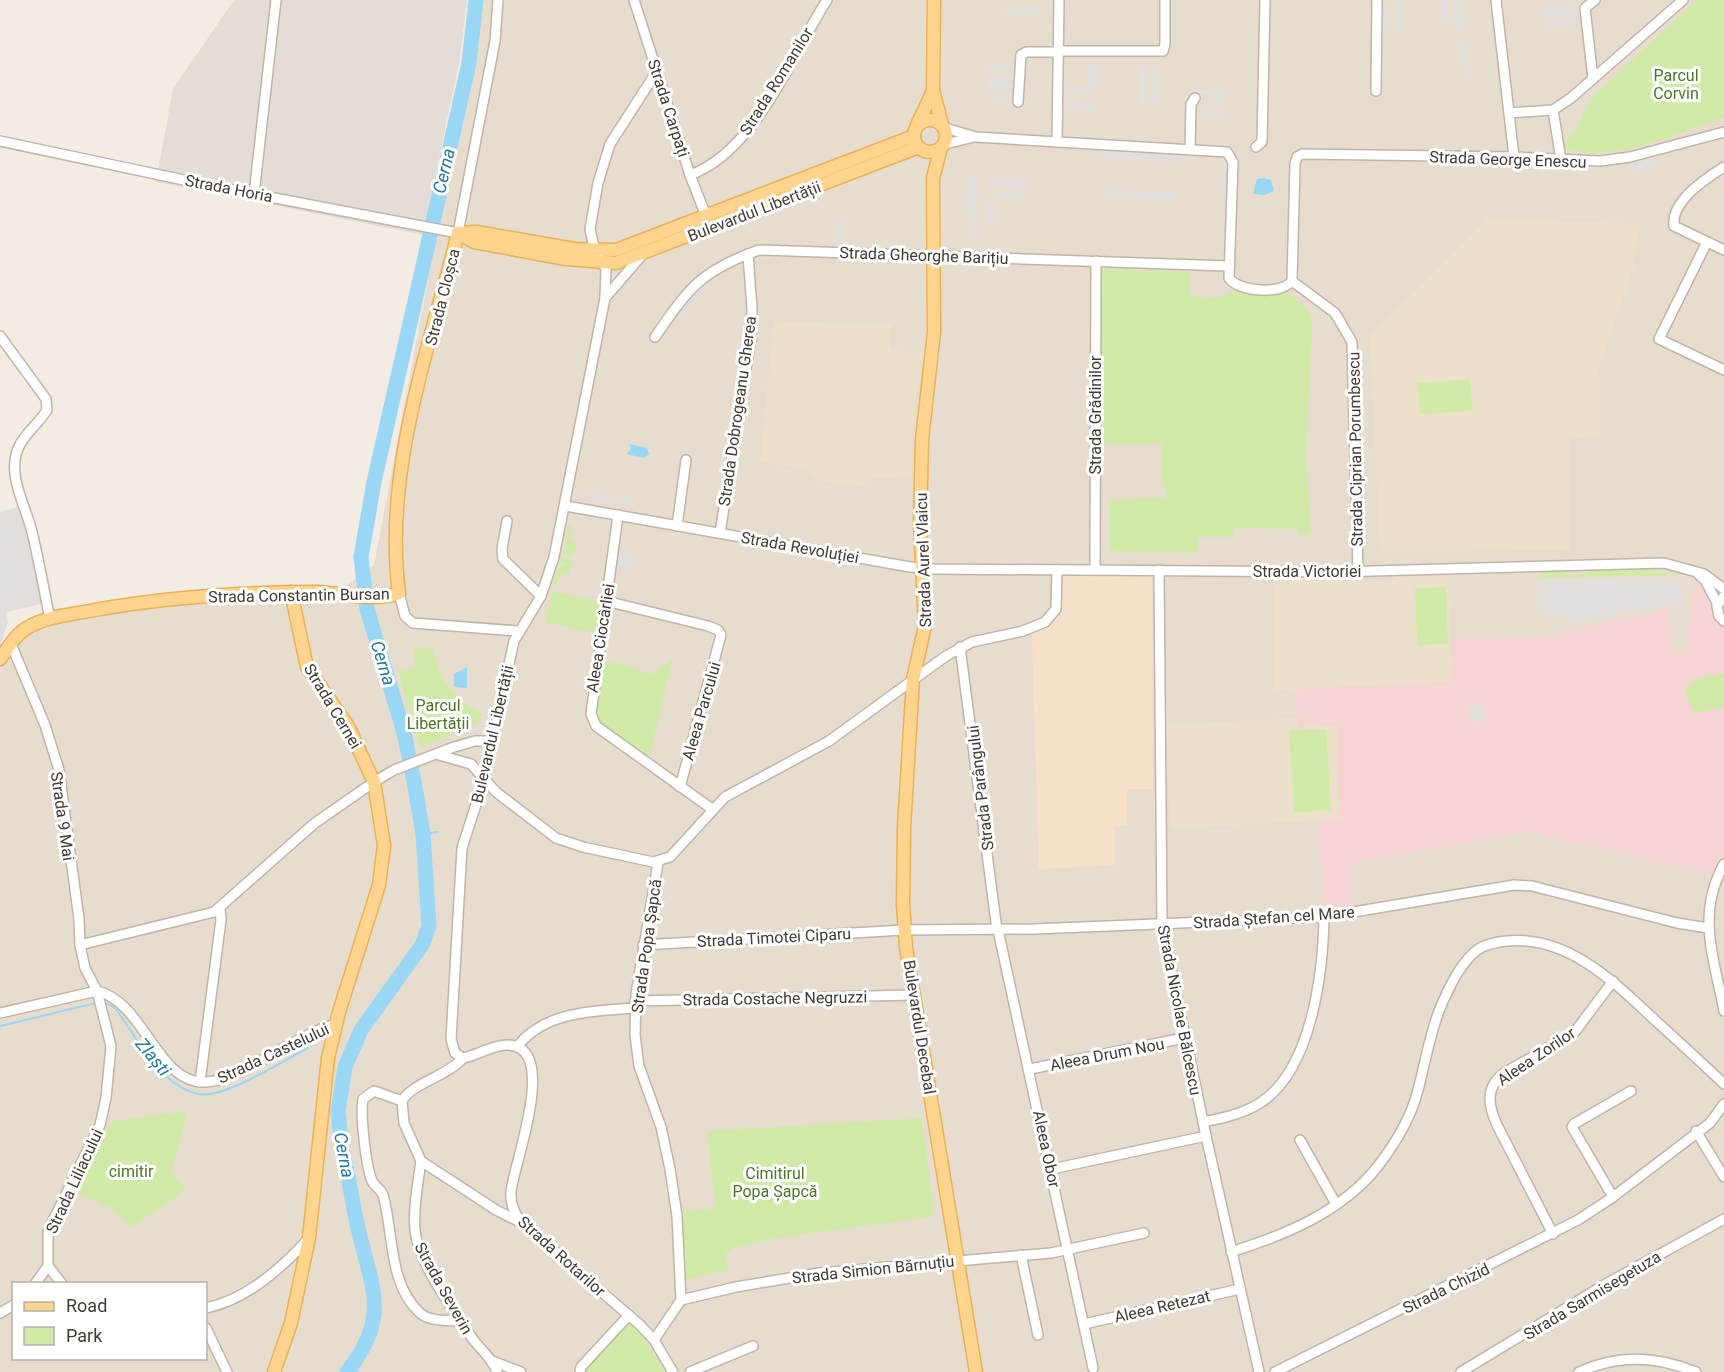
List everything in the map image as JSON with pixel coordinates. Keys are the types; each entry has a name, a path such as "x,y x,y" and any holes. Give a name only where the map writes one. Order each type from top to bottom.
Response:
{"main road":[{"path":"918,139 933,91 934,0"},
{"name":"Strada Aurel Vlaicu","path":"913,680 925,637 920,523 922,440 933,344 933,177 943,146 943,126 933,91"},
{"path":"918,139 926,120 943,126"},
{"name":"Bulevardul Libertății","path":"453,231 477,232 595,251 621,249 918,139"},
{"name":"Bulevardul Libertății","path":"643,254 918,139"},
{"path":"918,139 931,152 943,146"},
{"name":"Strada Aurel Vlaicu","path":"918,139 933,177"},
{"path":"453,231 474,242 603,263 616,263 643,254"},
{"name":"Strada Cloșca","path":"399,593 395,520 400,470 453,231"},
{"name":"Strada Constantin Bursan","path":"0,659 26,628 50,619 159,600 291,592 381,596 399,593"},
{"name":"Strada Cernei","path":"274,1372 295,1307 309,1238 328,1058 336,1024 382,873 383,829 374,782 351,732 307,667 291,592"},
{"name":"Bulevardul Decebal","path":"913,680 904,828 904,930 975,1372"}],"street":[{"path":"254,194 276,0"},
{"name":"Strada Cloșca","path":"453,231 495,40 498,0"},
{"name":"Strada Carpați","path":"634,0 690,175 706,216"},
{"name":"Strada Romanilor","path":"690,175 718,161 749,128 826,0"},
{"path":"1057,142 1059,0"},
{"path":"1018,102 1021,54 1026,52 1162,51 1165,44 1165,0"},
{"path":"1256,147 1262,142 1265,0"},
{"path":"1376,91 1377,0"},
{"path":"1496,0 1514,157"},
{"path":"1593,79 1585,4 1595,0"},
{"path":"1509,113 1554,110 1683,0"},
{"path":"603,263 595,251 590,229 591,214 606,152 657,71"},
{"path":"1190,149 1191,104 1195,98"},
{"path":"1554,110 1561,160"},
{"path":"943,126 976,137 1227,152 1233,162 1228,266 1232,282 1243,288 1282,288 1292,281"},
{"name":"Strada George Enescu","path":"1292,281 1295,164 1297,157 1305,154 1617,160 1724,132"},
{"path":"943,146 976,137"},
{"name":"Strada Horia","path":"0,141 254,194 453,231"},
{"path":"1724,167 1679,204 1675,212 1674,226 1724,250"},
{"path":"1707,242 1659,339 1724,370"},
{"name":"Strada Gheorghe Barițiu","path":"655,337 698,280 759,250 934,254 1228,266"},
{"name":"Bulevardul Libertății","path":"604,298 643,254"},
{"name":"Strada Dobrogeanu Gherea","path":"720,533 751,338 752,309 748,254"},
{"name":"Strada Grădinilor","path":"1095,570 1096,261"},
{"name":"Bulevardul Libertății","path":"463,1058 453,1050 451,1040 462,848 484,780 507,664 518,631 541,596 554,557 566,506 604,298 606,278 603,263"},
{"name":"Strada Ciprian Porumbescu","path":"1292,281 1335,313 1352,342 1358,572"},
{"path":"0,336 46,399 46,410 25,435 16,453 15,469 17,487 32,532 50,619"},
{"path":"677,526 686,460"},
{"name":"Strada Revoluției","path":"566,506 922,568"},
{"name":"Aleea Ciocârliei","path":"618,515 590,706 593,720 596,726 712,809"},
{"path":"507,521 502,549 503,559 541,596"},
{"name":"Strada Victoriei","path":"922,568 1358,572 1664,563 1704,574 1724,589"},
{"path":"437,756 471,764 484,780 506,800 556,838 583,848 658,863 679,848 712,809 736,790 829,741 960,647 985,637 1023,631 1045,622 1056,609 1057,570"},
{"name":"Strada Nicolae Bălcescu","path":"1159,570 1162,925 1184,1038 1259,1372"},
{"path":"1691,570 1705,580 1721,599 1717,612 1724,621"},
{"path":"399,593 405,616 413,623 518,631"},
{"name":"Aleea Parcului","path":"606,601 714,627 721,636 680,787"},
{"name":"Strada 9 Mai","path":"11,644 45,725 61,780 79,919 80,945 85,968 97,991"},
{"name":"Strada Parângului","path":"960,647 998,930"},
{"path":"80,945 196,917 220,908 315,823 374,782 394,770 475,741 492,741"},
{"name":"Strada Popa Șapcă","path":"658,863 635,1004 639,1066 661,1127 674,1194 681,1300"},
{"path":"1724,864 1712,893 1708,928 1722,984 1724,1011"},
{"name":"Strada Ștefan cel Mare","path":"904,930 998,930 1162,925 1342,915 1500,886 1523,885 1708,928"},
{"path":"200,1082 221,920 220,908"},
{"path":"1203,1122 1258,1104 1274,1090 1293,1062 1307,1031 1319,985 1324,916"},
{"name":"Strada Timotei Ciparu","path":"643,945 904,930"},
{"name":"Aleea Obor","path":"998,930 1052,1168 1093,1368"},
{"path":"1232,1252 1287,1233 1336,1204 1365,1181 1399,1134 1418,1092 1434,1028 1444,1000 1462,966 1479,948 1502,941 1536,942 1582,960 1613,981 1724,1084"},
{"name":"Aleea Zorilor","path":"1553,1234 1497,1125 1489,1102 1490,1091 1494,1082 1504,1073 1579,1029 1613,981"},
{"path":"0,1013 97,991"},
{"name":"Strada Castelului","path":"97,991 121,1001 170,1065 180,1073 200,1082 226,1078 287,1044 336,1024"},
{"name":"Strada Liliacului","path":"48,1266 48,1231 103,1116 111,1046 97,991"},
{"name":"Strada Costache Negruzzi","path":"517,1047 532,1032 568,1015 635,1004 915,995"},
{"name":"Aleea Drum Nou","path":"1030,1069 1184,1038"},
{"path":"517,1047 500,1046 463,1058 453,1069 408,1093 402,1101 404,1123 421,1161 495,1210 521,1222"},
{"name":"Strada Rotarilor","path":"517,1047 529,1059 534,1081 532,1100 511,1191 511,1202 521,1222 654,1340 672,1372"},
{"path":"402,1101 374,1091 363,1099 362,1118 373,1183 383,1192 395,1262 407,1296 422,1314 429,1318 460,1320"},
{"path":"1613,1197 1572,1127 1631,1091"},
{"name":"Strada Chizid","path":"1275,1372 1553,1234 1613,1197 1696,1131 1710,1123 1724,1104"},
{"path":"1710,1123 1724,1120"},
{"path":"1696,1131 1724,1177"},
{"path":"1052,1168 1206,1136"},
{"path":"1300,1140 1336,1204"},
{"name":"Strada Severin","path":"421,1161 414,1219 416,1238 460,1320 475,1343 492,1361 496,1372"},
{"name":"Strada Sarmisegetuza","path":"1461,1372 1604,1285 1724,1219"},
{"name":"Strada Simion Bărnuțiu","path":"681,1300 736,1287 819,1273 1021,1255 1068,1249 1144,1233"},
{"path":"207,1308 235,1297 260,1282 279,1268 309,1238"},
{"path":"1021,1255 1038,1335"},
{"path":"36,1282 48,1266 60,1282"},
{"name":"Aleea Retezat","path":"1084,1324 1240,1289"},
{"path":"654,1340 681,1300"},
{"path":"580,1372 629,1316"},
{"path":"207,1330 227,1372"},
{"path":"690,1372 753,1346"},
{"path":"1579,1372 1620,1359 1648,1359 1665,1367 1696,1372"},
{"path":"492,1361 521,1372"}],"shaded area":[{"path":"234,0 467,0 460,58 423,235 156,182 173,89"},
{"path":"476,0 1724,0 1724,1372 0,1372 0,659 21,632 130,604 336,593 374,565 469,63"},
{"path":"1440,0 1446,0 1450,23 1443,24"},
{"path":"1453,0 1460,0 1463,27 1456,28"},
{"path":"1395,1 1401,1 1401,32 1395,32"},
{"path":"1381,5 1387,5 1387,29 1382,29"},
{"path":"1574,5 1575,13 1544,16 1543,8"},
{"path":"1040,7 1040,13 1005,14 1005,8"},
{"path":"1576,18 1577,25 1545,28 1544,21"},
{"path":"1465,38 1470,80 1464,80 1459,39"},
{"path":"1022,62 1028,62 1027,103 1021,103"},
{"path":"989,63 1015,64 1014,70 988,69"},
{"path":"1088,64 1095,64 1095,88 1089,88 1088,94 1066,93 1066,86 1088,87"},
{"path":"1140,67 1145,67 1145,105 1140,105"},
{"path":"1152,68 1158,68 1158,106 1152,106"},
{"path":"988,76 1015,77 1015,88 988,88"},
{"path":"1196,90 1225,90 1225,96 1196,95"},
{"path":"988,94 1014,94 1014,100 988,99"},
{"path":"1200,100 1226,100 1226,106 1200,106"},
{"path":"1065,101 1097,103 1097,110 1065,108"},
{"path":"1201,111 1225,112 1225,118 1200,116"},
{"path":"1099,151 1176,155 1180,162 1103,158"},
{"path":"1653,155 1657,166 1630,173 1627,162"},
{"path":"1229,166 1228,201 1222,204 1223,169"},
{"path":"969,175 977,175 976,214 968,213"},
{"path":"990,179 1027,181 1027,188 989,186"},
{"path":"1102,190 1178,193 1178,200 1102,197"},
{"path":"996,193 1024,194 1024,200 996,199"},
{"path":"988,201 995,201 994,225 987,225"},
{"path":"971,216 978,216 978,240 971,240"},
{"path":"838,219 844,219 842,245 836,244"},
{"path":"1489,219 1640,224 1633,268 1599,367 1600,435 1569,439 1570,550 1380,552 1370,335"},
{"path":"715,274 718,279 705,288 682,318 678,314 701,284"},
{"path":"774,321 891,325 890,350 924,354 913,414 911,479 871,478 861,486 815,480 811,473 801,468 760,462"},
{"path":"585,492 634,500 636,506 586,498"},
{"path":"21,506 42,604 6,612 8,622 0,647 0,512"},
{"path":"618,553 634,557 632,569 615,565"},
{"path":"1447,573 1453,682 1274,690 1274,576 1343,576 1343,583 1392,582 1392,574"},
{"path":"1699,575 1718,604 1724,606 1724,884 1717,876 1527,832 1351,864 1354,905 1325,910 1316,821 1340,818 1337,726 1297,727 1296,689 1452,682 1451,638 1543,637 1667,609 1673,652 1686,651 1691,593"},
{"path":"1063,576 1152,576 1153,789 1127,789 1127,825 1115,826 1115,865 1039,869 1032,635 1056,619 1063,600"},
{"path":"1677,579 1685,603 1581,620 1563,618 1537,608 1540,580"},
{"path":"1483,703 1485,720 1472,723 1468,705"},
{"path":"1297,718 1297,727 1337,726 1340,819 1170,829 1166,725"}],"green space":[{"name":"Parcul Corvin","path":"1697,0 1724,0 1724,118 1622,150 1580,152 1559,148 1574,132 1593,96"},
{"path":"1099,269 1190,272 1189,296 1215,298 1238,289 1283,292 1291,295 1309,311 1312,325 1306,457 1311,534 1298,535 1298,529 1234,528 1232,537 1198,537 1197,552 1110,551 1110,500 1167,497 1161,470 1163,443 1098,444"},
{"path":"1470,379 1473,411 1420,414 1418,383"},
{"path":"569,524 573,524 569,540 577,542 573,556 562,553 563,549 569,548 564,546"},
{"path":"561,557 572,560 569,574 561,573 557,587 553,586 559,564 564,566 565,564 559,561"},
{"path":"1645,569 1678,575 1537,578 1541,573 1547,572 1578,575 1592,570"},
{"path":"1446,587 1448,644 1417,645 1415,588"},
{"path":"552,591 602,602 595,633 545,622"},
{"name":"Parcul Libertății","path":"432,647 439,670 449,687 462,701 482,714 479,722 420,748 398,672 416,668 413,650"},
{"path":"673,659 648,761 598,720 596,712 601,661 627,665 651,675"},
{"path":"1724,674 1724,707 1702,712 1692,710 1685,690 1688,685 1702,678"},
{"path":"1326,729 1331,810 1294,813 1289,731"},
{"name":"cimitir","path":"188,1111 171,1172 186,1190 132,1227 110,1208 75,1191 112,1121"},
{"name":"Cimitirul Popa Șapcă","path":"922,1118 934,1212 929,1217 776,1238 735,1248 726,1253 728,1270 685,1280 682,1212 716,1208 707,1131"},
{"path":"628,1322 634,1325 666,1372 587,1372 587,1368"}],"water":[{"path":"1257,179 1271,180 1274,191 1264,195 1253,194"},
{"path":"629,444 647,448 649,454 645,458 626,454 631,449"},
{"path":"467,667 467,688 454,687 454,674"}],"waterway":[{"name":"Cerna","path":"347,1372 361,1352 369,1334 374,1318 374,1302 342,1150 338,1111 345,1067 361,1030 422,945 429,926 423,834 414,781 404,733 367,609 361,557 374,482 469,63 476,0"},
{"path":"423,834 438,832"},
{"name":"Zlaști","path":"0,1026 96,1003"},
{"name":"Zlaști","path":"102,1003 109,1004 116,1009 141,1047 162,1072 185,1090 199,1094 224,1091 239,1085 308,1048"}]}
